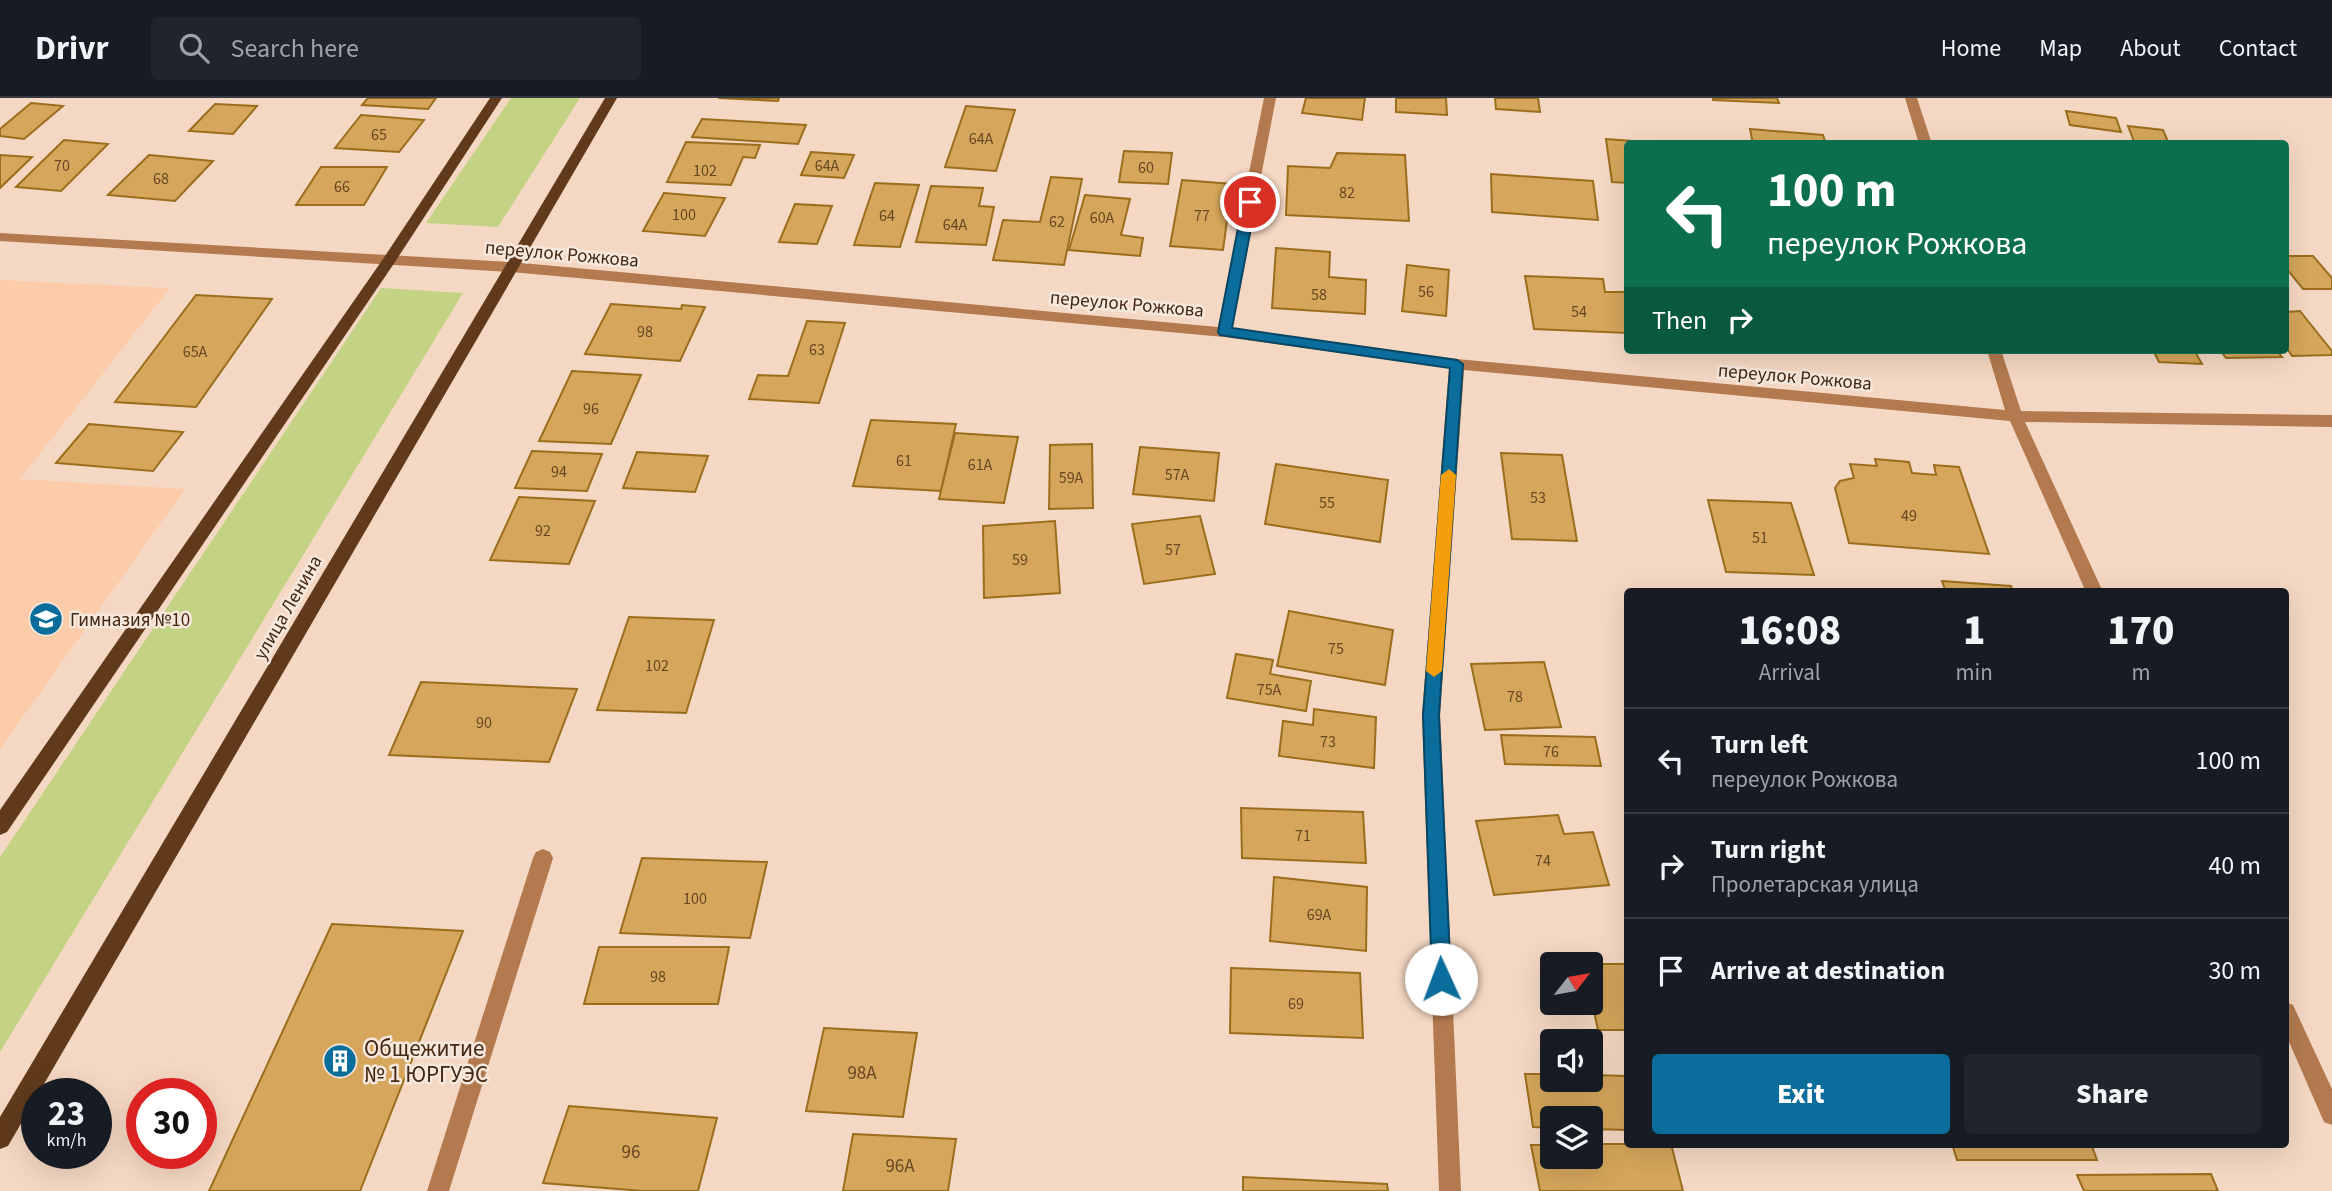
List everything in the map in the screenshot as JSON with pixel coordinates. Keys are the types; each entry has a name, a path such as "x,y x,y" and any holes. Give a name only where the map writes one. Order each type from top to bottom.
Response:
{"main road":[{"path":"0,827 388,262 496,98"},
{"name":"улица Ленина","path":"0,1138 611,98"}],"street":[{"path":"1224,332 1270,98"},
{"path":"1911,98 1925,140"},
{"name":"переулок Рожкова","path":"0,237 388,262 511,267 1224,332 1457,364 2015,416 2332,421"},
{"path":"1995,354 2015,416 2093,588"},
{"path":"1450,1191 1431,715 1457,364"},
{"path":"439,1191 543,858"},
{"path":"2289,1019 2332,1114"}],"shaded area":[{"name":"Гимназия №10","path":"0,280 170,288 20,479 185,489 0,749"}],"green space":[{"path":"511,98 580,98 498,227 426,223"},
{"path":"381,288 463,293 0,1052 0,857"}],"building":[{"path":"368,98 436,98 428,109 362,105"},
{"path":"718,98 779,98 778,101"},
{"path":"1306,98 1365,98 1362,120 1302,113"},
{"path":"1396,98 1446,98 1447,115 1396,112"},
{"path":"1495,98 1538,98 1540,112 1496,109"},
{"path":"1777,98 1779,103 1713,100"},
{"path":"31,103 63,106 24,139 0,136 0,129"},
{"path":"215,104 257,106 233,134 189,131"},
{"path":"966,106 1015,110 996,171 945,167"},
{"path":"2066,111 2116,118 2121,132 2070,125"},
{"path":"361,115 424,120 399,152 335,148"},
{"path":"702,119 806,125 798,144 692,137"},
{"path":"2128,126 2163,130 2167,140 2133,140"},
{"path":"1750,129 1823,135 1825,140 1752,140"},
{"path":"1606,139 1624,140 1624,183 1612,182"},
{"path":"64,140 108,144 61,191 16,187"},
{"path":"686,142 760,145 755,158 743,157 731,185 667,182"},
{"path":"1124,151 1172,153 1168,184 1119,182"},
{"path":"811,152 854,155 844,178 801,175"},
{"path":"1337,153 1405,155 1409,221 1286,215 1288,166 1330,168"},
{"path":"0,155 32,157 0,188"},
{"path":"149,155 213,161 175,201 108,195"},
{"path":"321,167 387,167 364,205 296,205"},
{"path":"1491,174 1593,181 1598,220 1492,212"},
{"path":"1051,177 1082,179 1064,265 993,260 1003,220 1040,222"},
{"path":"1182,180 1232,184 1223,250 1170,246"},
{"path":"875,183 919,185 900,247 854,245"},
{"path":"931,186 983,188 979,206 994,207 986,245 916,242"},
{"path":"664,193 725,198 705,236 643,231"},
{"path":"1085,195 1130,199 1121,235 1143,238 1140,256 1069,250"},
{"path":"795,204 832,206 817,244 779,242"},
{"path":"1276,248 1330,252 1329,277 1366,280 1365,314 1272,308"},
{"path":"2289,256 2313,256 2332,278 2332,289 2303,289 2289,272"},
{"path":"1407,265 1449,270 1446,316 1402,311"},
{"path":"1525,276 1603,279 1605,292 1624,292 1624,333 1534,329"},
{"path":"196,295 272,299 196,407 115,402"},
{"path":"611,304 681,309 682,305 705,307 680,361 585,354"},
{"path":"2300,311 2332,351 2332,355 2292,356 2289,352 2289,312"},
{"path":"807,321 845,323 819,403 749,399 758,375 788,376"},
{"path":"2155,354 2196,354 2202,364 2159,362"},
{"path":"2223,354 2279,354 2282,357 2226,358"},
{"path":"572,371 641,375 611,444 539,441"},
{"path":"871,420 956,424 941,491 853,486"},
{"path":"89,424 183,432 153,471 56,463"},
{"path":"955,433 1018,437 1004,503 939,499"},
{"path":"1092,444 1093,508 1049,509 1050,445"},
{"path":"1140,447 1219,453 1214,501 1133,494"},
{"path":"532,451 602,454 587,491 515,488"},
{"path":"637,452 708,456 695,492 623,488"},
{"path":"1501,453 1562,455 1577,541 1512,539"},
{"path":"1875,459 1909,462 1912,473 1936,475 1934,465 1959,467 1989,554 1849,543 1835,488 1840,481 1854,478 1850,464 1877,466"},
{"path":"1276,464 1388,480 1380,542 1265,524"},
{"path":"519,497 595,501 569,564 490,560"},
{"path":"1708,500 1791,503 1814,575 1726,572"},
{"path":"1200,516 1215,574 1144,584 1132,524"},
{"path":"1055,521 1060,593 984,598 983,526"},
{"path":"1942,581 2012,588 1945,588"},
{"path":"1289,611 1393,630 1385,685 1277,666"},
{"path":"629,617 714,620 686,713 597,710"},
{"path":"1236,654 1273,660 1270,674 1311,681 1306,711 1227,698"},
{"path":"1544,662 1561,727 1485,730 1471,664"},
{"path":"421,682 577,689 549,762 389,755"},
{"path":"1314,709 1376,717 1374,768 1279,756 1283,721 1313,725"},
{"path":"1501,735 1595,737 1601,766 1505,764"},
{"path":"1241,808 1363,812 1366,863 1242,858"},
{"path":"1558,815 1564,834 1593,832 1609,885 1494,895 1476,821"},
{"path":"642,858 767,862 750,938 620,933"},
{"path":"1274,877 1367,887 1366,951 1270,941"},
{"name":"Общежитие № 1 ЮРГУЭС","path":"332,924 463,931 360,1191 209,1191"},
{"path":"599,947 729,947 718,1004 584,1004"},
{"path":"1603,964 1624,964 1624,1030 1598,1029 1595,1015 1603,1015"},
{"path":"1231,968 1360,973 1363,1038 1230,1033"},
{"path":"824,1028 917,1033 903,1117 806,1111"},
{"path":"1525,1074 1540,1074 1540,1092 1603,1092 1603,1075 1624,1076 1624,1130 1603,1129 1603,1106 1540,1106 1540,1127 1533,1127"},
{"path":"569,1106 717,1118 698,1191 643,1191 543,1183"},
{"path":"853,1134 956,1139 948,1191 843,1191"},
{"path":"1603,1144 1624,1144 1624,1148 1672,1148 1683,1191 1540,1191 1531,1145 1540,1145 1540,1169 1603,1169"},
{"path":"1953,1148 2092,1148 2097,1160 1957,1160"},
{"path":"2211,1174 2218,1191 2084,1191 2077,1175"},
{"path":"1243,1177 1387,1184 1388,1191 1243,1191"}],"slow traffic":[{"path":"1434,671 1449,475"}],"place":[{"name":"Гимназия №10","path":"46,619"},
{"name":"Общежитие № 1 ЮРГУЭС","path":"340,1061"}],"route":[{"path":"1250,202 1224,332 1457,364 1431,715 1441,979"}]}
